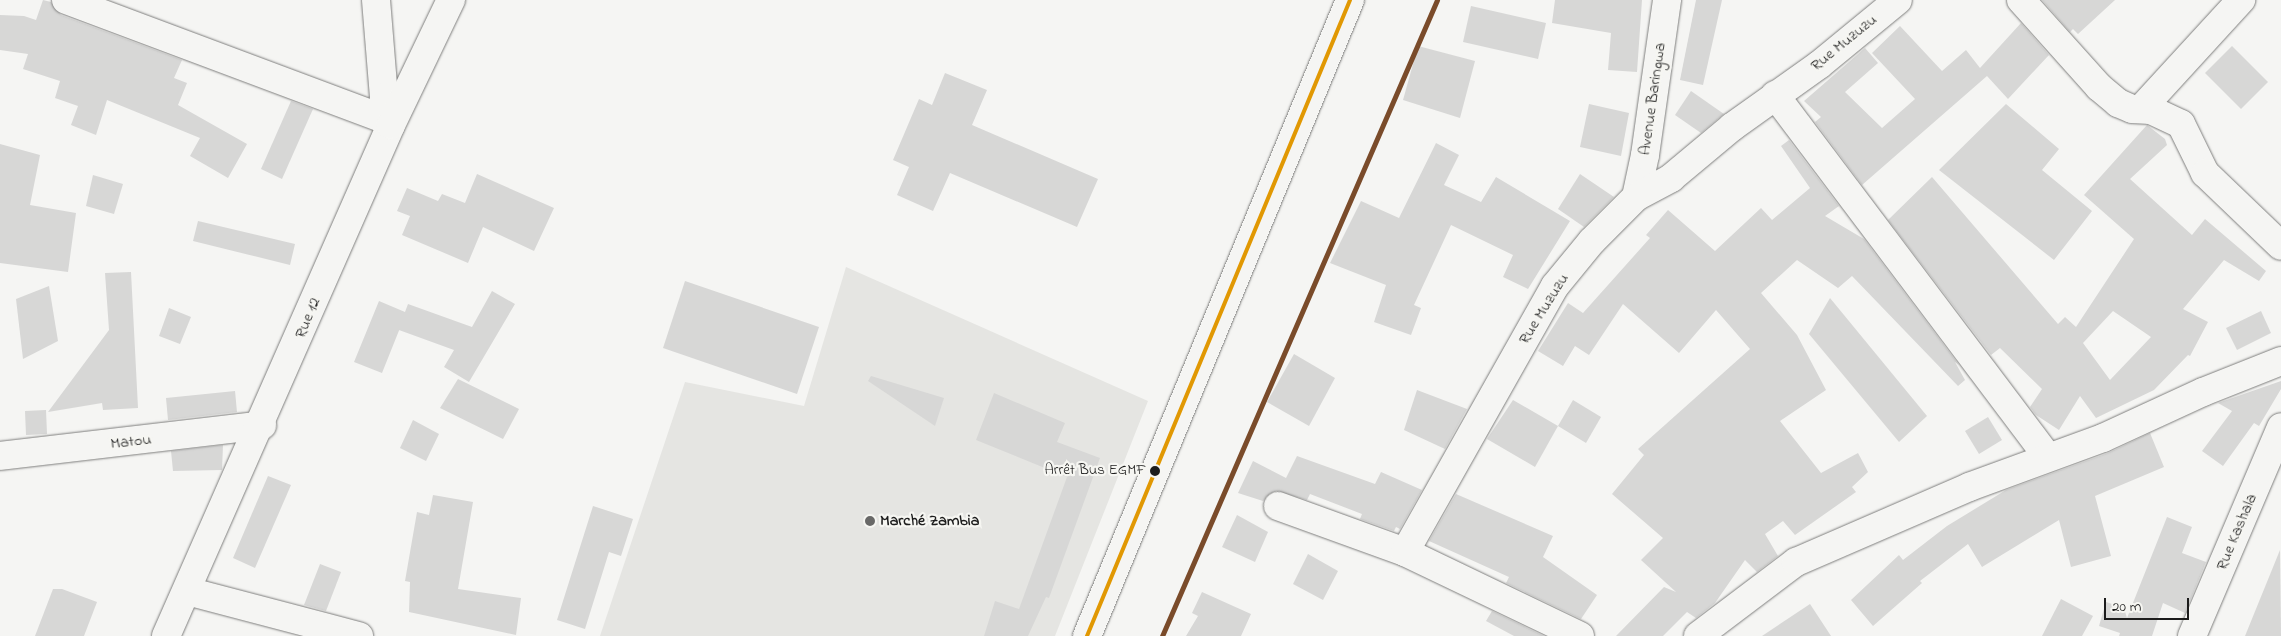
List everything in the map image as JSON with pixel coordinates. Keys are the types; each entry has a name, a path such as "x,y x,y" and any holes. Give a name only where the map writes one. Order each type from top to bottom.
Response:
{"street":[{"path":"66,0 387,122 376,0"},
{"name":"Rue 12","path":"166,636 262,425 387,122 451,0"},
{"path":"1087,636 1350,0"},
{"name":"Avenue Baringwa","path":"1636,197 1646,155 1667,0"},
{"name":"Rue Muzuzu","path":"1405,552 1555,286 1592,241 1636,197 1671,178 1775,95 1819,65 1898,0"},
{"path":"2021,0 2100,87 2118,103 2132,108 2142,108 2181,124 2205,173 2281,246"},
{"path":"2142,108 2241,0"},
{"path":"1775,95 2048,457"},
{"path":"1698,636 1796,562 1969,487 2103,438 2203,392 2281,361"},
{"name":"Matou","path":"3,449 262,425"},
{"name":"Rue Kashala","path":"2192,636 2281,427"},
{"path":"1278,506 1405,552 1580,636"},
{"path":"187,591 359,636"}],"shaded area":[{"name":"Marché Zambia","path":"846,267 1148,401 1055,636 600,636 685,382 804,406"}],"building":[{"path":"43,0 51,2 61,15 182,60 174,78 187,83 178,105 247,144 228,178 190,156 200,138 107,100 96,135 71,125 78,106 55,98 60,81 23,69 28,54 0,50 0,15 24,16 36,20"},
{"path":"1555,0 1642,0 1637,72 1608,70 1611,33 1552,23"},
{"path":"1696,0 1722,0 1703,85 1680,80"},
{"path":"2042,0 2115,0 2078,34 2073,29 2070,32"},
{"path":"1471,6 1546,23 1538,59 1463,42"},
{"path":"2021,23 2049,55 2008,99 1987,76 1862,185 1815,122 1821,117 1804,101 1865,48 1878,63 1845,92 1882,128 1915,99 1872,53 1900,26 1942,71 1966,50 1980,68"},
{"path":"1418,46 1475,61 1460,118 1403,100"},
{"path":"2232,46 2268,82 2241,109 2205,73"},
{"path":"945,73 987,90 972,125 1098,179 1077,227 950,173 933,211 897,195 909,167 893,160 919,99 932,105"},
{"path":"1691,91 1724,114 1701,133 1675,115"},
{"path":"291,101 313,109 282,179 261,169"},
{"path":"1589,104 1629,113 1621,156 1580,147"},
{"path":"2006,104 2059,149 2042,170 2092,211 2054,260 1939,170"},
{"path":"2147,125 2165,139 2167,145 2130,179 2192,235 2205,219 2266,271 2259,281 2224,260 2183,309 2208,322 2190,356 2188,355 2154,390 2096,418 2080,396 2059,430 2036,415 2030,407 2042,389 2000,348 1991,355 1888,220 1932,177 2058,324 2065,317 2076,327 2134,239 2084,195","holes":["2113,311 2151,337 2110,380 2083,343"]},
{"path":"1789,140 1839,206 1825,216 1864,239 1959,365 1955,362 1965,380 1958,386 1852,276 1838,288 1797,260 1761,293 1797,335 1826,390 1780,421 1821,473 1858,453 1868,472 1852,487 1856,492 1795,535 1783,521 1765,534 1778,556 1757,572 1745,560 1715,603 1696,618 1687,612 1663,636 1616,636 1664,587 1676,592 1641,560 1663,538 1612,494 1644,455 1638,449 1750,349 1716,310 1679,353 1623,304 1589,355 1575,346 1563,366 1538,351 1568,303 1583,313 1650,238 1646,235 1668,210 1715,251 1761,208 1772,220 1810,188 1781,146"},
{"path":"1436,143 1459,155 1444,185 1481,202 1496,177 1570,221 1528,289 1503,277 1513,255 1451,225 1414,305 1421,308 1411,335 1374,322 1386,285 1330,263 1361,201 1399,218"},
{"path":"0,144 40,155 30,205 76,213 68,272 0,263"},
{"path":"477,174 554,208 534,251 483,227 468,263 402,235 410,216 397,211 407,188 438,201 442,194 465,203"},
{"path":"1580,174 1614,197 1584,227 1558,209"},
{"path":"93,175 123,184 114,214 86,206"},
{"path":"198,221 295,244 290,265 193,241"},
{"path":"131,272 138,408 103,410 102,403 48,412 109,330 105,273"},
{"path":"685,281 819,327 797,394 663,348"},
{"path":"49,286 58,341 23,359 16,299"},
{"path":"492,291 515,304 469,382 444,367 454,350 399,330 382,373 354,362 379,301 405,312 408,304 472,327"},
{"path":"1830,298 1927,416 1899,442 1809,334"},
{"path":"169,308 191,317 180,344 159,336"},
{"path":"2261,311 2271,333 2237,350 2226,328"},
{"path":"1294,354 1335,378 1309,426 1267,402"},
{"path":"871,376 944,398 935,426 868,381"},
{"path":"458,379 519,409 503,439 440,408"},
{"path":"2281,381 2281,389 2259,426 2254,423 2223,466 2202,451 2232,411 2218,403"},
{"path":"1417,390 1467,409 1445,449 1404,430"},
{"path":"235,391 237,412 168,420 166,398"},
{"path":"994,393 1065,423 1057,442 1100,458 1049,598 1046,597 1028,636 984,636 995,601 1019,609 1067,477 976,440"},
{"path":"1513,400 1558,426 1535,467 1487,439"},
{"path":"1573,400 1601,417 1586,443 1558,426"},
{"path":"46,410 47,434 26,435 25,411"},
{"path":"1988,417 2002,440 1979,454 1965,431"},
{"path":"413,420 439,434 426,461 400,448"},
{"path":"2150,433 2164,467 2095,496 2111,556 2071,567 2059,520 1982,567 1968,544 1920,581 1922,583 1873,626 1851,600 1899,555 1903,560 1947,526 2006,490 2108,453"},
{"path":"223,445 222,470 173,471 171,451"},
{"path":"1297,456 1375,484 1381,472 1422,490 1400,529 1396,527 1394,531 1360,519 1362,514 1310,494 1307,500 1276,491 1263,501 1238,493 1253,461 1286,478"},
{"path":"268,476 291,485 255,568 233,558"},
{"path":"1456,494 1553,536 1543,557 1597,595 1581,619 1506,583 1509,577 1429,541"},
{"path":"433,495 473,502 458,589 521,598 516,635 409,612 410,582 405,581 417,512 429,515"},
{"path":"593,506 633,519 621,556 609,552 585,629 557,620"},
{"path":"1237,515 1268,532 1255,562 1222,547"},
{"path":"2167,517 2192,527 2182,553 2206,562 2185,613 2163,603 2152,636 2119,636 2120,633 2099,626 2106,602 2124,608 2127,618"},
{"path":"2280,550 2281,636 2245,636"},
{"path":"1308,554 1338,571 1323,600 1293,584"},
{"path":"320,564 341,572 326,611 304,605"},
{"path":"53,589 62,589 97,602 84,636 35,636"},
{"path":"1202,592 1251,614 1241,636 1186,636 1198,616 1192,613"},
{"path":"2061,599 2093,616 2082,636 2042,636"},
{"path":"1810,604 1831,636 1762,636"},
{"path":"1492,611 1544,636 1514,636 1486,621"}],"transit line":[{"path":"1087,636 1350,0"},
{"path":"1162,636 1437,0"}],"place":[{"name":"Arrêt Bus EGMF","path":"1155,471"},
{"name":"Marché Zambia","path":"870,521"}]}
